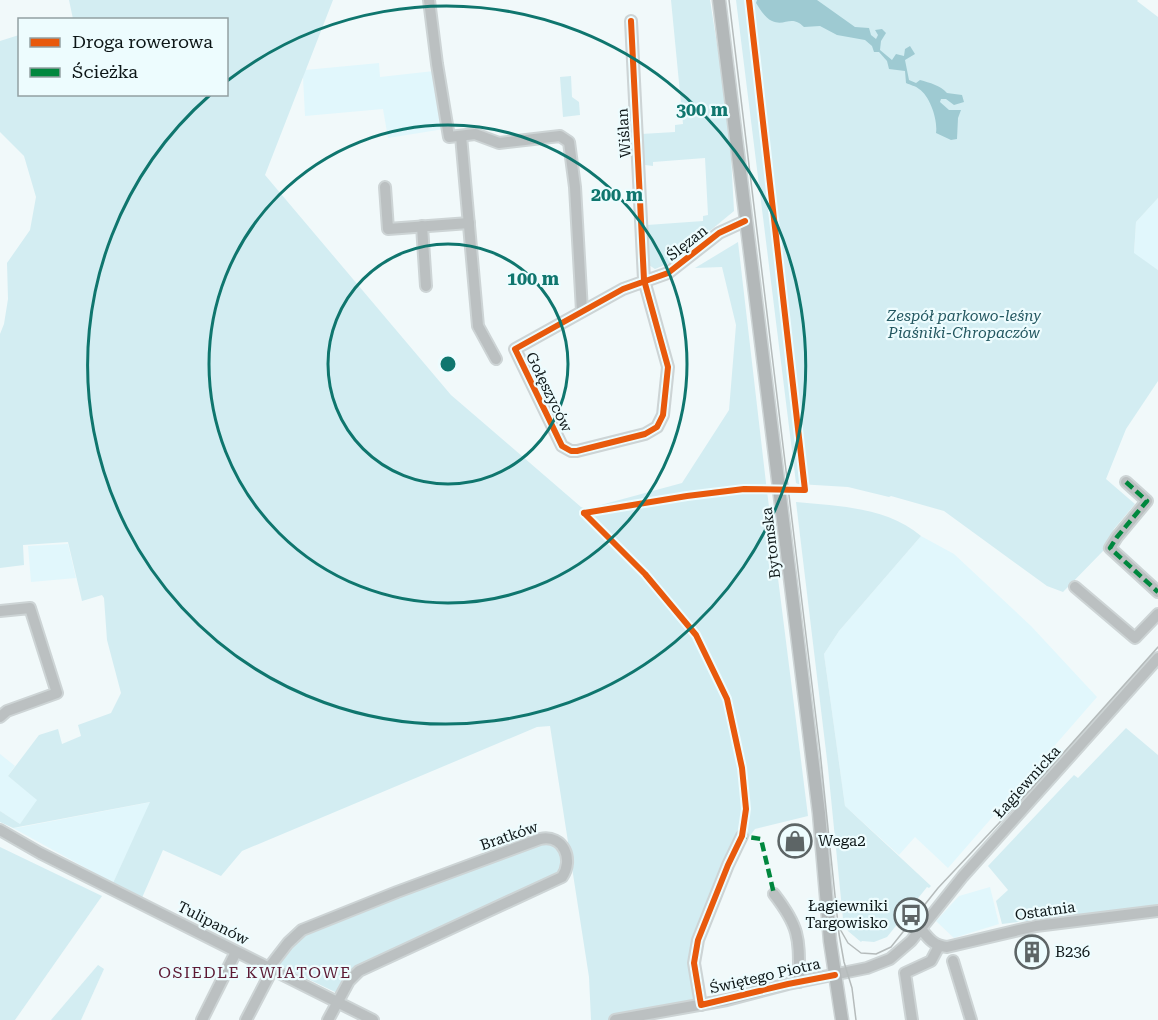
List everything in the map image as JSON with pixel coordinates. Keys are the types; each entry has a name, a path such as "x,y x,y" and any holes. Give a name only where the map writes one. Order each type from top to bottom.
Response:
{"main road":[{"name":"Bytomska","path":"718,0 781,500 819,813 828,920 842,1020"}],"street":[{"path":"429,0 449,137 475,134 499,143 560,136 569,142 582,311"},
{"name":"Wiślan","path":"631,21 644,280"},
{"path":"461,136 478,326 496,359"},
{"path":"386,187 388,229 469,223"},
{"name":"Ślęzan","path":"515,349 623,289 668,273 719,233 745,221"},
{"path":"422,226 426,286"},
{"name":"Gołęszyców","path":"515,349 560,442 567,449 577,451 651,431 661,422 663,415 668,367 644,280"},
{"path":"1126,482 1148,501 1110,548 1158,591"},
{"path":"1075,587 1135,638 1158,614"},
{"path":"0,611 30,608 57,693 8,711 0,717"},
{"name":"Łagiewnicka","path":"921,929 963,876 1158,658"},
{"name":"Tulipanów","path":"0,830 40,853 373,1020"},
{"path":"615,1020 701,1005 694,963 698,940 728,865 742,837"},
{"name":"Bratków","path":"271,969 272,963 302,930 540,839 552,838 561,843 568,865 566,872 558,880 365,967 349,981 337,1002"},
{"path":"774,894 788,911 798,933 799,982"},
{"name":"Ostatnia","path":"939,946 957,946 1036,926 1158,911"},
{"path":"835,975 867,968 890,959 900,952 921,929 939,946 931,961 905,973 912,1020"},
{"path":"202,1020 236,952"},
{"path":"953,961 971,1020"},
{"path":"246,1020 271,969"},
{"name":"Świętego Piotra","path":"701,1005 835,975"},
{"path":"328,1020 337,1002"}],"shaded area":[{"path":"379,63 380,77 434,71 444,129 388,138 383,109 305,116 303,77 305,70"},
{"path":"1158,198 1158,270 1134,254 1136,222"},
{"path":"921,536 954,554 1031,626 1097,697 948,868 915,837 899,855 845,806 824,654 839,631"},
{"path":"68,544 76,578 31,582 28,546"},
{"path":"0,754 15,766 8,776 38,800 20,824 0,811"},
{"path":"151,802 113,883 13,828 22,827"},
{"path":"990,887 999,924 954,938 936,921 959,896"}],"green space":[{"path":"69,0 333,0 265,175 451,395 586,509 682,483 729,410 736,325 722,267 695,268 738,242 808,816 755,829 728,865 695,959 701,1005 615,1020 591,1020 589,977 550,726 537,727 242,851 221,876 163,850 141,900 113,883 150,802 13,828 0,822 0,811 20,824 37,800 8,776 39,735 58,729 62,744 81,736 78,725 111,713 121,693 107,640 104,598 102,595 82,601 68,542 23,545 24,565 0,568 0,334 8,299 7,263 30,230 36,197 24,156 0,132 0,41 18,35 18,96 228,96 228,18 73,18"},
{"path":"671,0 710,0 729,120 734,211 672,262 655,269 649,265 647,225 703,221 703,216 708,215 705,158 653,162 653,166 645,165 643,162 641,134 675,132 675,125 683,124"},
{"name":"Zespół parkowo-leśny Piaśniki-Chropaczów","path":"736,0 1138,0 1158,17 1158,198 1136,222 1134,253 1158,270 1158,381 1126,429 1106,479 1135,504 1114,529 1104,550 1063,592 1047,586 944,511 848,487 796,483"},
{"path":"571,76 572,97 579,102 580,115 563,117 560,77"},
{"path":"796,502 845,507 878,514 908,526 921,536 839,631 824,654 845,806 931,886 927,887 887,937 874,942 861,942 848,931 843,919 828,768"},
{"path":"1126,728 1158,755 1158,905 1002,924 996,901 1008,890 988,866 1074,775 1078,778"},
{"path":"540,839 557,840 566,872 365,967 337,993 277,964 295,936"},
{"path":"0,847 102,896 15,1020 0,1020"},
{"path":"98,965 104,969 81,1020 51,1020"}],"water":[{"path":"757,0 817,0 855,27 869,28 871,35 876,39 878,35 875,30 882,29 886,33 881,41 880,50 892,60 896,54 904,56 905,49 910,46 915,54 905,60 909,80 916,83 920,80 938,86 947,93 962,95 964,102 954,105 946,99 941,99 940,102 949,110 961,110 958,118 957,139 951,140 936,133 934,115 927,97 918,88 906,83 905,71 889,69 887,61 879,52 874,52 872,46 865,40 837,35 820,26 804,27 795,21 781,23 772,21 761,11 756,3"}],"tram line":[{"path":"729,0 820,751 839,934 852,988 856,1020"},
{"path":"840,929 848,943 861,953 876,954 891,947 938,888 1031,789 1158,647"}],"marked path":[{"path":"1126,482 1147,501 1110,548 1158,592"},
{"path":"743,832 742,836 761,839 774,894"}],"cycle path":[{"path":"584,513 744,489 805,490 749,0"},
{"path":"631,21 644,280 668,367 663,415 657,427 645,434 577,451 571,451 562,446 515,349 623,289 668,273 719,233 745,221"},
{"path":"584,513 645,574 696,635 727,699 742,768 746,809 742,836 698,940 694,963 701,1005 835,975"}],"place":[{"name":"Wega2","path":"795,841"},
{"name":"Łagiewniki Targowisko","path":"911,915"},
{"name":"B236","path":"1032,952"}],"district":[{"name":"OSIEDLE KWIATOWE","path":"255,972"}]}
